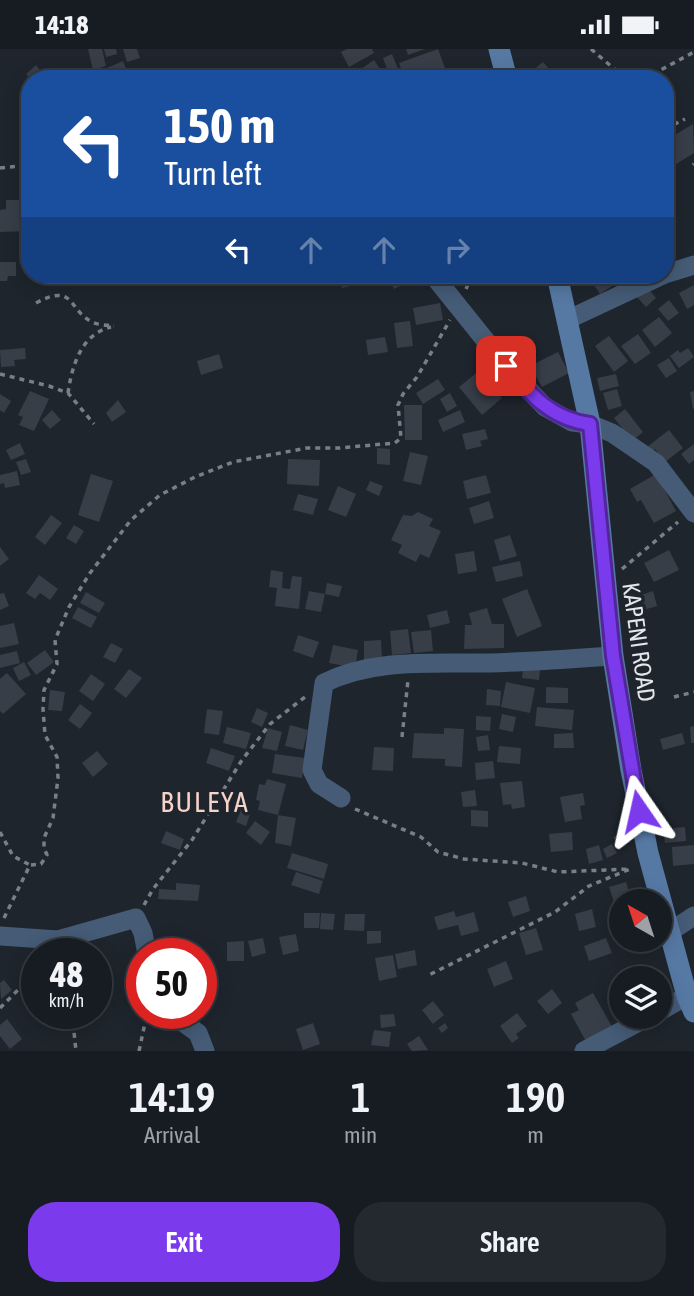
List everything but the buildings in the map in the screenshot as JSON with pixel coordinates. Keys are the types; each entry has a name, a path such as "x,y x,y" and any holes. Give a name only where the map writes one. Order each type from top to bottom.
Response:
{"main road":[{"path":"499,49 505,70"},
{"name":"KAPENI ROAD","path":"560,284 590,424 604,583 631,770 648,853 659,889"},
{"name":"KAPENI ROAD","path":"672,935 691,1004"}],"street":[{"path":"674,271 694,265"},
{"path":"440,284 520,382 545,407 572,422 590,424 611,433 656,463 693,512"},
{"path":"569,319 643,284"},
{"path":"341,798 319,784 312,770 324,684 354,672 410,662 538,662 613,656"},
{"path":"672,930 694,916"},
{"path":"0,936 58,940 136,918 144,938"},
{"path":"672,1008 691,1004"},
{"path":"192,1029 198,1033 205,1051"},
{"path":"584,1051 625,1029"}],"path":[{"path":"591,49 616,70"},
{"path":"661,70 694,52"},
{"path":"674,124 685,119"},
{"path":"0,167 21,166"},
{"path":"0,832 13,856 30,865 41,864 45,860 47,855 44,838 53,818 57,798 57,757 45,735 43,709 44,690 57,664 55,640 69,607 98,562 131,520 160,495 233,462 307,448 395,443 401,438 398,405 403,394 417,377 468,284"},
{"path":"36,303 46,297 71,299 91,322 114,326 100,330 81,348 71,369 68,393"},
{"path":"0,374 68,393 94,424"},
{"path":"604,583 693,512"},
{"path":"402,737 410,662"},
{"path":"153,890 192,840 242,760 270,724 324,684"},
{"path":"674,697 694,692"},
{"path":"341,798 351,807 421,837 438,852 464,859 522,863 558,872 630,869 589,886 555,912 429,975"},
{"path":"0,926 30,865"},
{"path":"0,1007 21,987"},
{"path":"74,1029 76,1051"},
{"path":"139,1051 144,1029"}],"district":[{"name":"BULEYA","path":"205,802"}],"route":[{"path":"506,366 545,407 572,422 590,424 613,656 639,811"}]}
